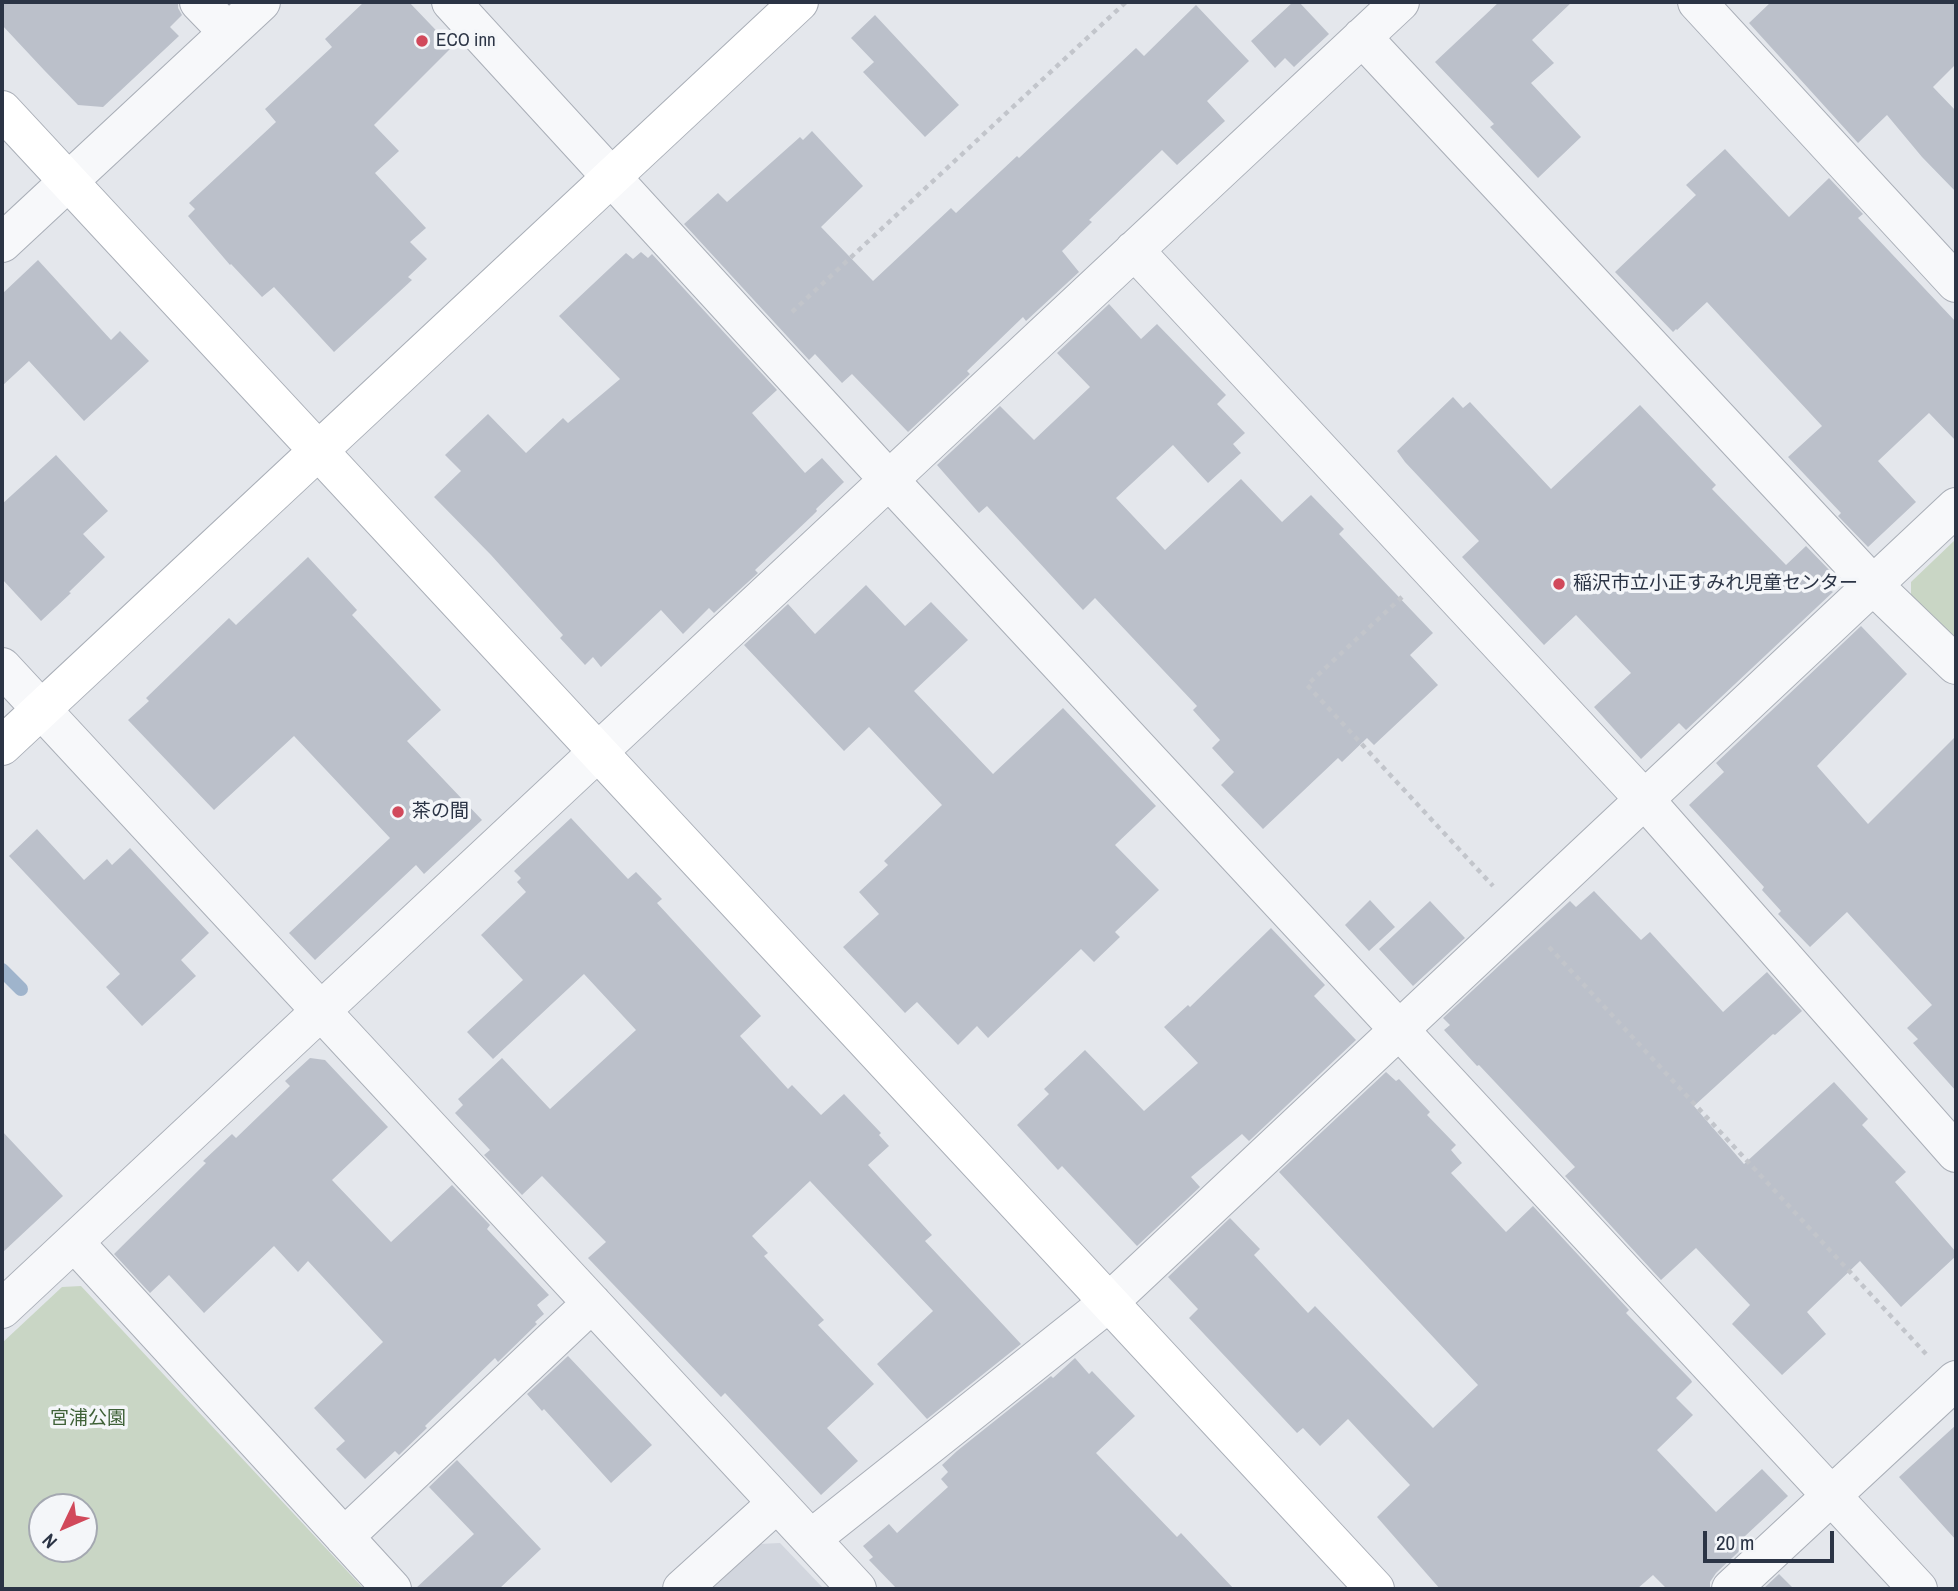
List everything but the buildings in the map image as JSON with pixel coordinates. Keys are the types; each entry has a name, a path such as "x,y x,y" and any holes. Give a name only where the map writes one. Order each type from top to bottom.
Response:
{"street":[{"path":"199,2 228,32"},
{"path":"2,243 261,2"},
{"path":"451,2 889,480 1918,1589"},
{"path":"2,746 799,2"},
{"path":"2,1309 1399,2"},
{"path":"1697,2 1956,283"},
{"path":"1362,37 1874,586 1956,665"},
{"path":"2,110 1375,1589"},
{"path":"1134,250 1645,800 1956,1153"},
{"path":"811,1539 1108,1303 1956,507"},
{"path":"2,667 858,1589"},
{"path":"74,1242 392,1589"},
{"path":"344,1537 592,1303"},
{"path":"1731,1589 1955,1381"},
{"path":"682,1589 777,1503"}],"path":[{"path":"761,341 1126,2"},
{"path":"1431,570 1307,685 1955,1381"}],"shaded area":[{"path":"780,1543 824,1589 712,1589 759,1544"}],"green space":[{"path":"1956,539 1956,641 1911,597 1911,582"},
{"name":"宮浦公園","path":"81,1286 364,1589 2,1589 2,1343 62,1287"}],"waterway":[{"path":"2,970 21,989"}],"place":[{"name":"ECO inn","path":"422,41"},
{"name":"稲沢市立小正すみれ児童センター","path":"1559,584"},
{"name":"茶の間","path":"398,812"}]}
